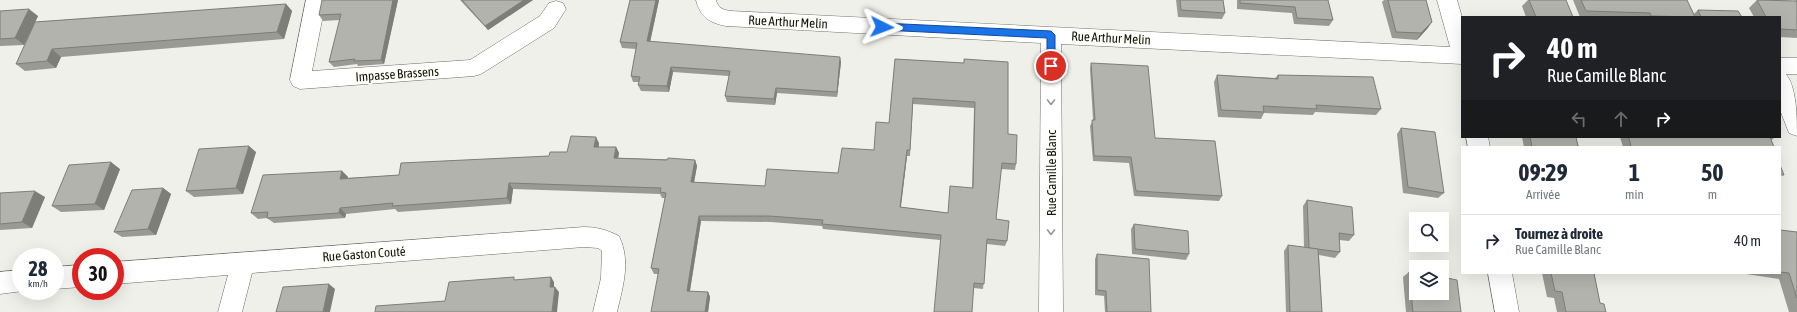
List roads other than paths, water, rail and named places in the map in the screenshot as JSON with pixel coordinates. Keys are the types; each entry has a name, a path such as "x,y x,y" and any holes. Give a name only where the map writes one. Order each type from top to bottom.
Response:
{"street":[{"name":"Impasse Brassens","path":"316,0 300,80 474,68 546,22 556,9"},
{"path":"1447,0 1461,49"},
{"name":"Rue Arthur Melin","path":"710,7 720,19 731,20 1461,56"},
{"name":"Rue Camille Blanc","path":"1051,35 1051,312"},
{"path":"1781,66 1797,66"},
{"path":"1781,84 1797,127"},
{"name":"Rue Gaston Couté","path":"124,273 584,237 600,238 611,243 615,254 615,266 605,312"},
{"path":"230,312 243,263"},
{"path":"1500,274 1507,312"},
{"path":"0,282 12,281"}]}
